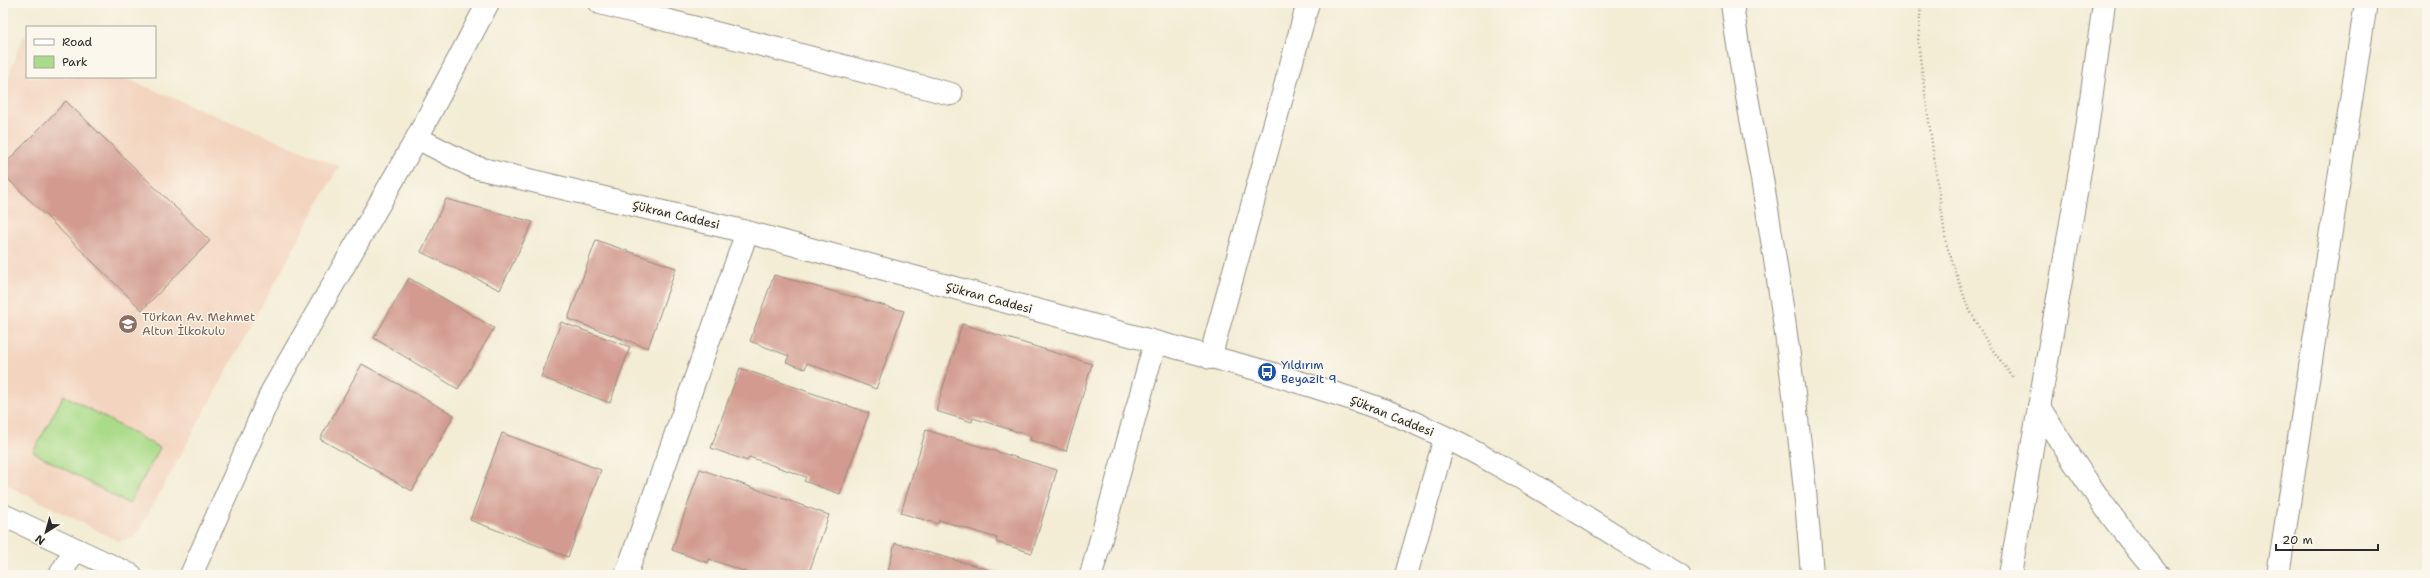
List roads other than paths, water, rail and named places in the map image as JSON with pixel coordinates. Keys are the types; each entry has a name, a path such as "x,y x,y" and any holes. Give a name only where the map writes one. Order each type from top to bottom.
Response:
{"street":[{"path":"600,3 950,94"},
{"path":"1210,358 1308,3"},
{"path":"1732,3 1738,52 1762,177 1782,304 1799,430 1812,575"},
{"path":"2010,575 2086,136 2104,3"},
{"path":"2278,575 2366,3"},
{"path":"191,575 272,391 417,138 485,4"},
{"name":"Şükran Caddesi","path":"417,138 474,168 747,232 1327,390 1386,411 1445,438 1515,474 1679,575"},
{"path":"626,575 747,232"},
{"path":"1091,575 1155,343"},
{"path":"2039,407 2069,457 2102,504 2159,575"},
{"path":"1406,575 1445,438"},
{"path":"3,515 131,575"},
{"path":"60,575 75,549"}],"place":[{"name":"Türkan Av. Mehmet Altun İlkokulu","path":"128,324"},
{"name":"Yıldırım Beyazit 9","path":"1267,372"}]}
